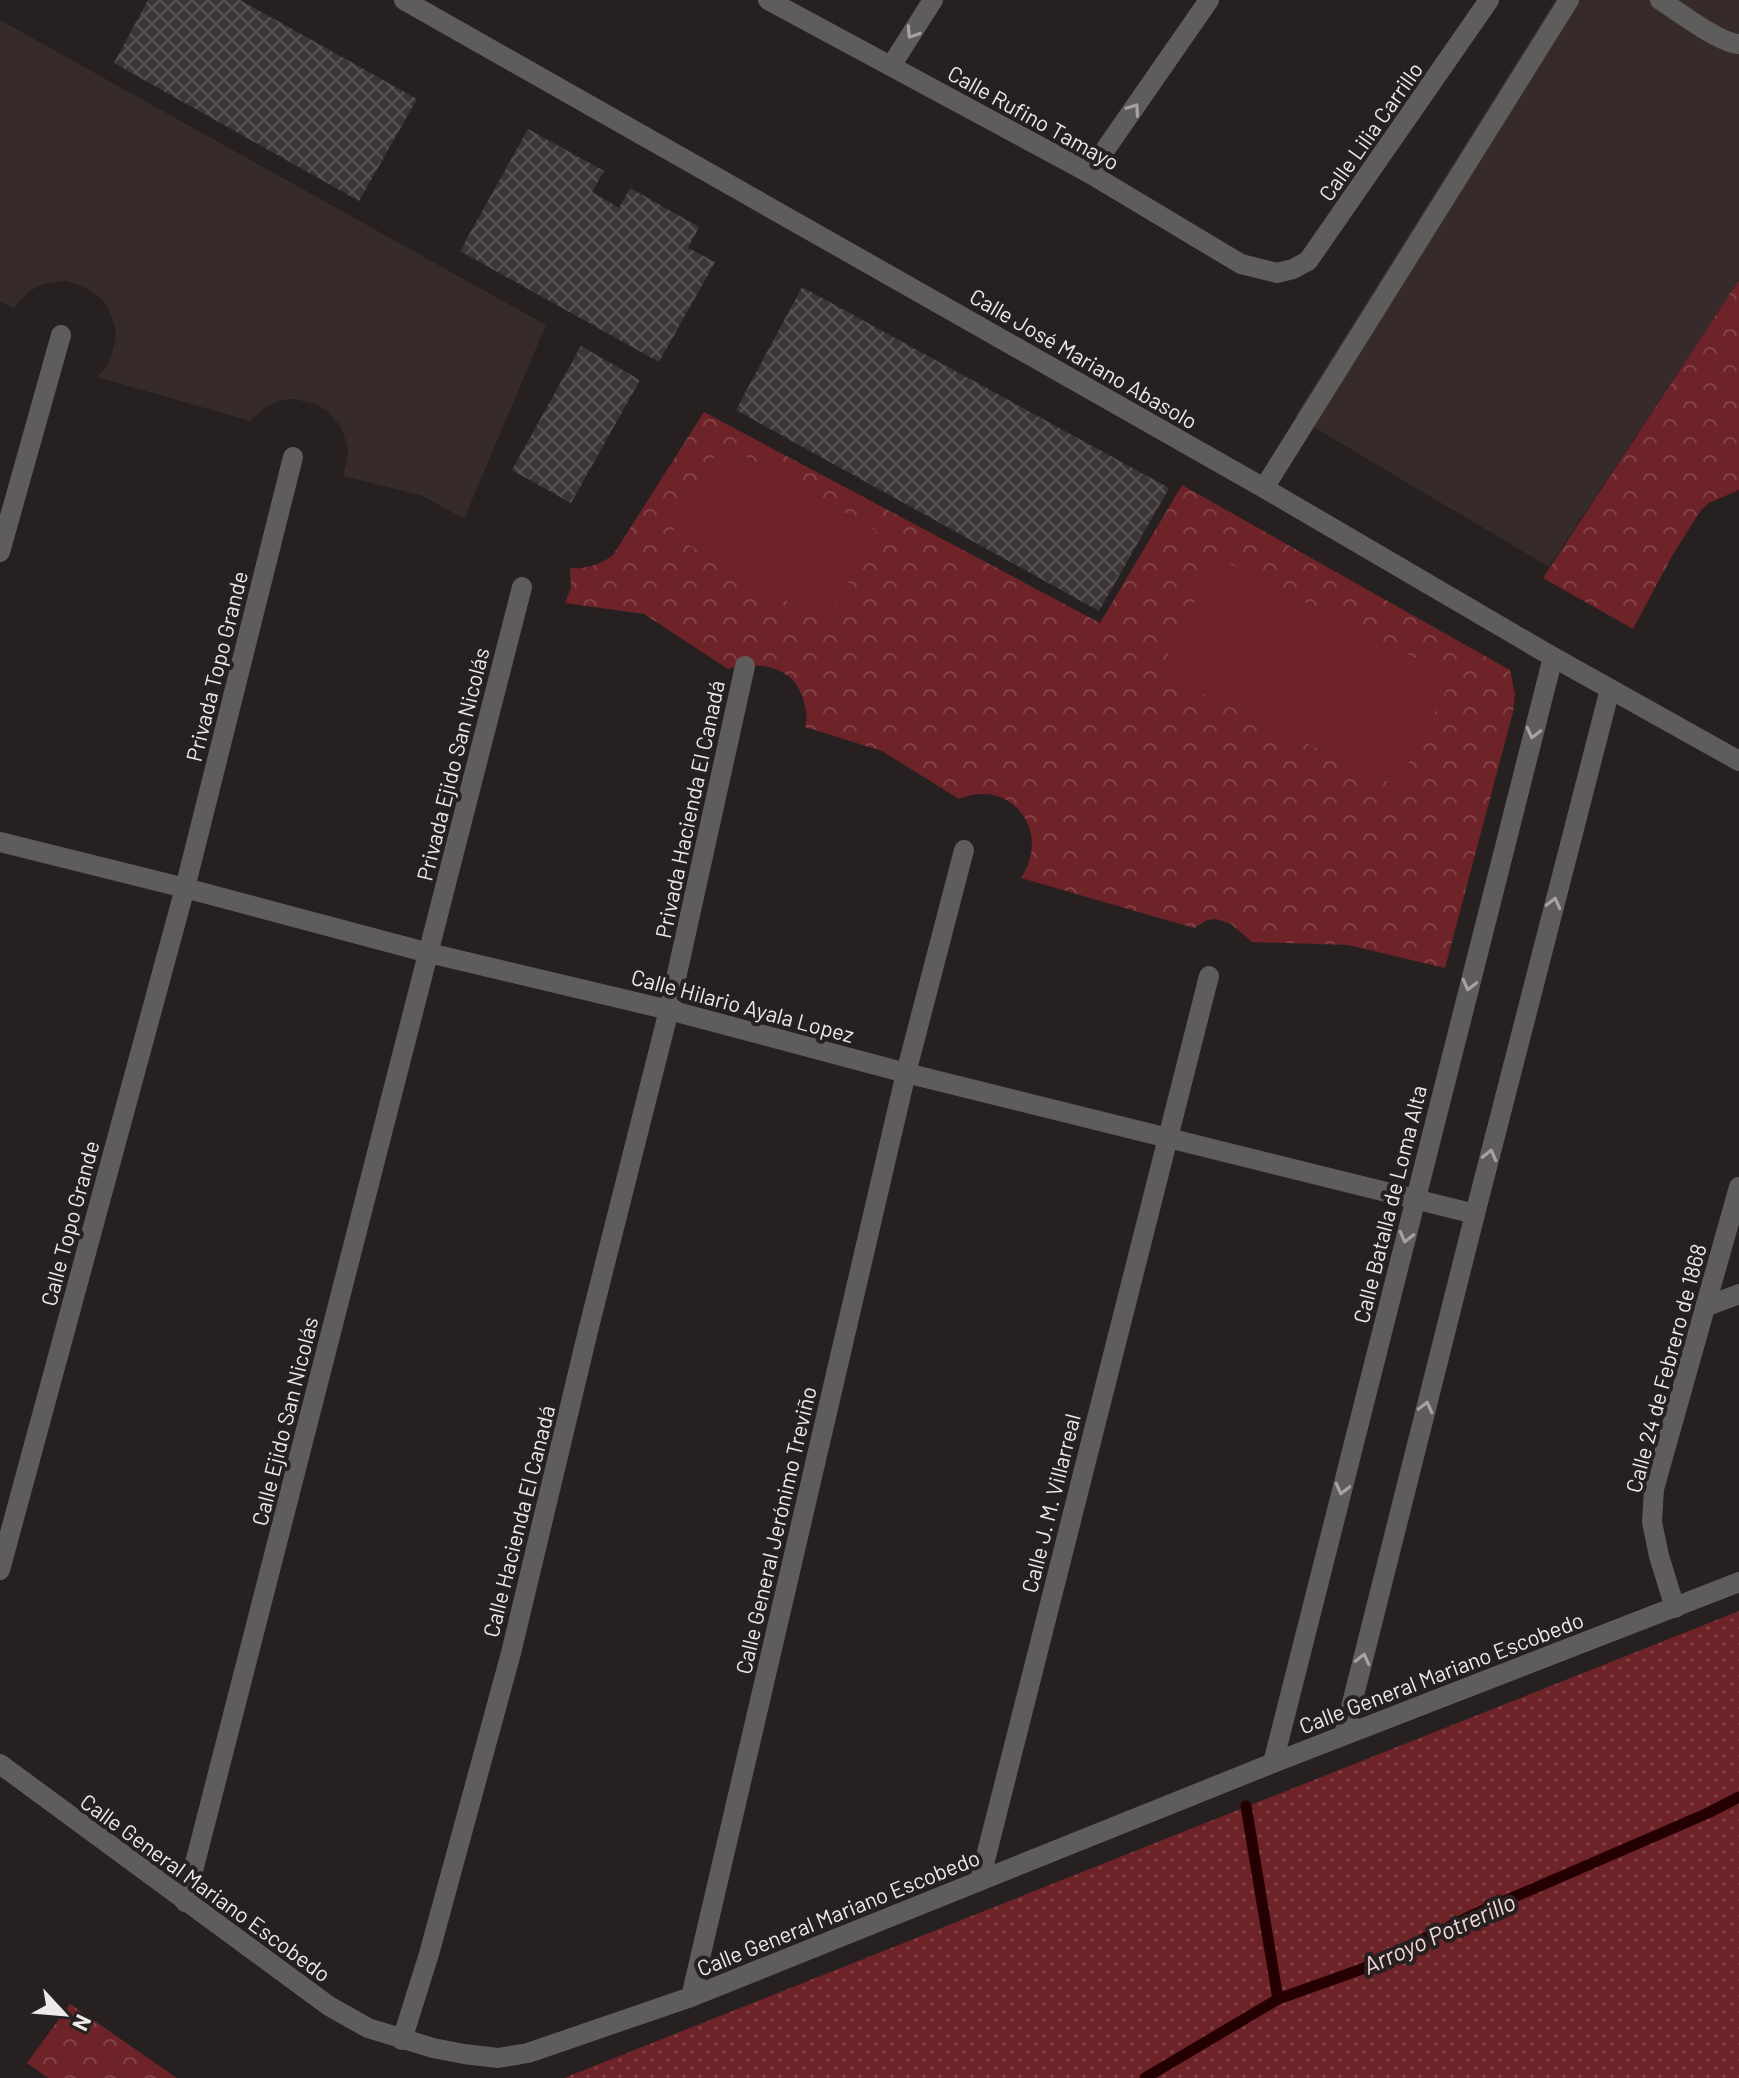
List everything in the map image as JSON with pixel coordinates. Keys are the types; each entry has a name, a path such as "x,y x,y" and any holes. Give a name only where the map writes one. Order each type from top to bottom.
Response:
{"street":[{"name":"Calle José Mariano Abasolo","path":"404,0 1739,761"},
{"name":"Calle Rufino Tamayo","path":"768,0 1089,173 1241,264 1277,273"},
{"path":"891,66 933,0"},
{"path":"1089,173 1209,0"},
{"name":"Calle Lilia Carrillo","path":"1277,273 1308,261 1489,0"},
{"path":"1264,488 1569,0"},
{"path":"1660,0 1719,37 1739,44"},
{"path":"0,552 61,335"},
{"name":"Privada Topo Grande","path":"185,888 293,457"},
{"name":"Privada Ejido San Nicolás","path":"429,953 522,587"},
{"name":"Calle Batalla de Loma Alta","path":"1273,1763 1553,657"},
{"name":"Privada Hacienda El Canadá","path":"669,1010 745,666"},
{"path":"1344,1735 1610,689"},
{"name":"Calle Hilario Ayala Lopez","path":"0,842 429,953 669,1010 906,1073 1475,1214"},
{"name":"Calle General Jerónimo Treviño","path":"691,1997 906,1073 964,850"},
{"name":"Calle Topo Grande","path":"0,1570 185,888"},
{"name":"Calle Ejido San Nicolás","path":"185,1902 429,953"},
{"name":"Calle J. M. Villarreal","path":"980,1880 1209,976"},
{"name":"Calle Hacienda El Canadá","path":"402,2040 429,1954 511,1653 669,1010"},
{"name":"Calle 24 de Febrero de 1868","path":"1675,1608 1652,1522 1654,1489 1739,1187"},
{"path":"1705,1307 1739,1294"},
{"name":"Calle General Mariano Escobedo","path":"0,1764 329,2006 368,2028 402,2040 498,2058 559,2044 691,1997 1273,1763 1739,1582"}],"shaded area":[{"path":"1555,0 1739,0 1739,280 1549,567 1295,416"},
{"path":"0,20 546,325 464,519 423,496 343,476 348,455 341,427 327,411 315,404 294,399 282,400 269,405 250,421 97,377 111,357 115,327 102,299 81,285 65,281 43,284 28,292 14,308 0,301"}],"green space":[{"path":"1739,280 1739,490 1709,503 1701,510 1633,629 1543,578"},
{"path":"704,412 1100,623 1182,485 1510,670 1515,694 1513,712 1445,968 1348,945 1252,942 1231,924 1216,919 1207,920 1194,928 1021,878 1032,843 1022,813 1010,802 978,794 959,799 882,751 805,727 806,712 802,696 797,686 782,672 750,665 728,669 644,614 565,603 571,587 570,568 593,566 613,555"},
{"path":"722,443 877,531 826,623 671,535"},
{"path":"1217,557 1453,677 1397,786 1159,673"},
{"path":"1739,1611 1739,2078 564,2078"},
{"path":"70,2004 177,2078 48,2078 27,2063"}],"building":[{"path":"148,0 240,0 417,99 359,201 114,63"},
{"path":"528,129 604,171 592,192 619,208 630,188 699,227 688,248 715,262 659,362 460,251"},
{"path":"802,287 1169,488 1099,611 736,410"},
{"path":"581,346 640,380 571,503 512,470"}],"waterway":[{"name":"Arroyo Potrerillo","path":"1145,2078 1278,1999 1362,1969 1477,1913 1739,1797"},
{"path":"1246,1806 1278,1999"}]}
